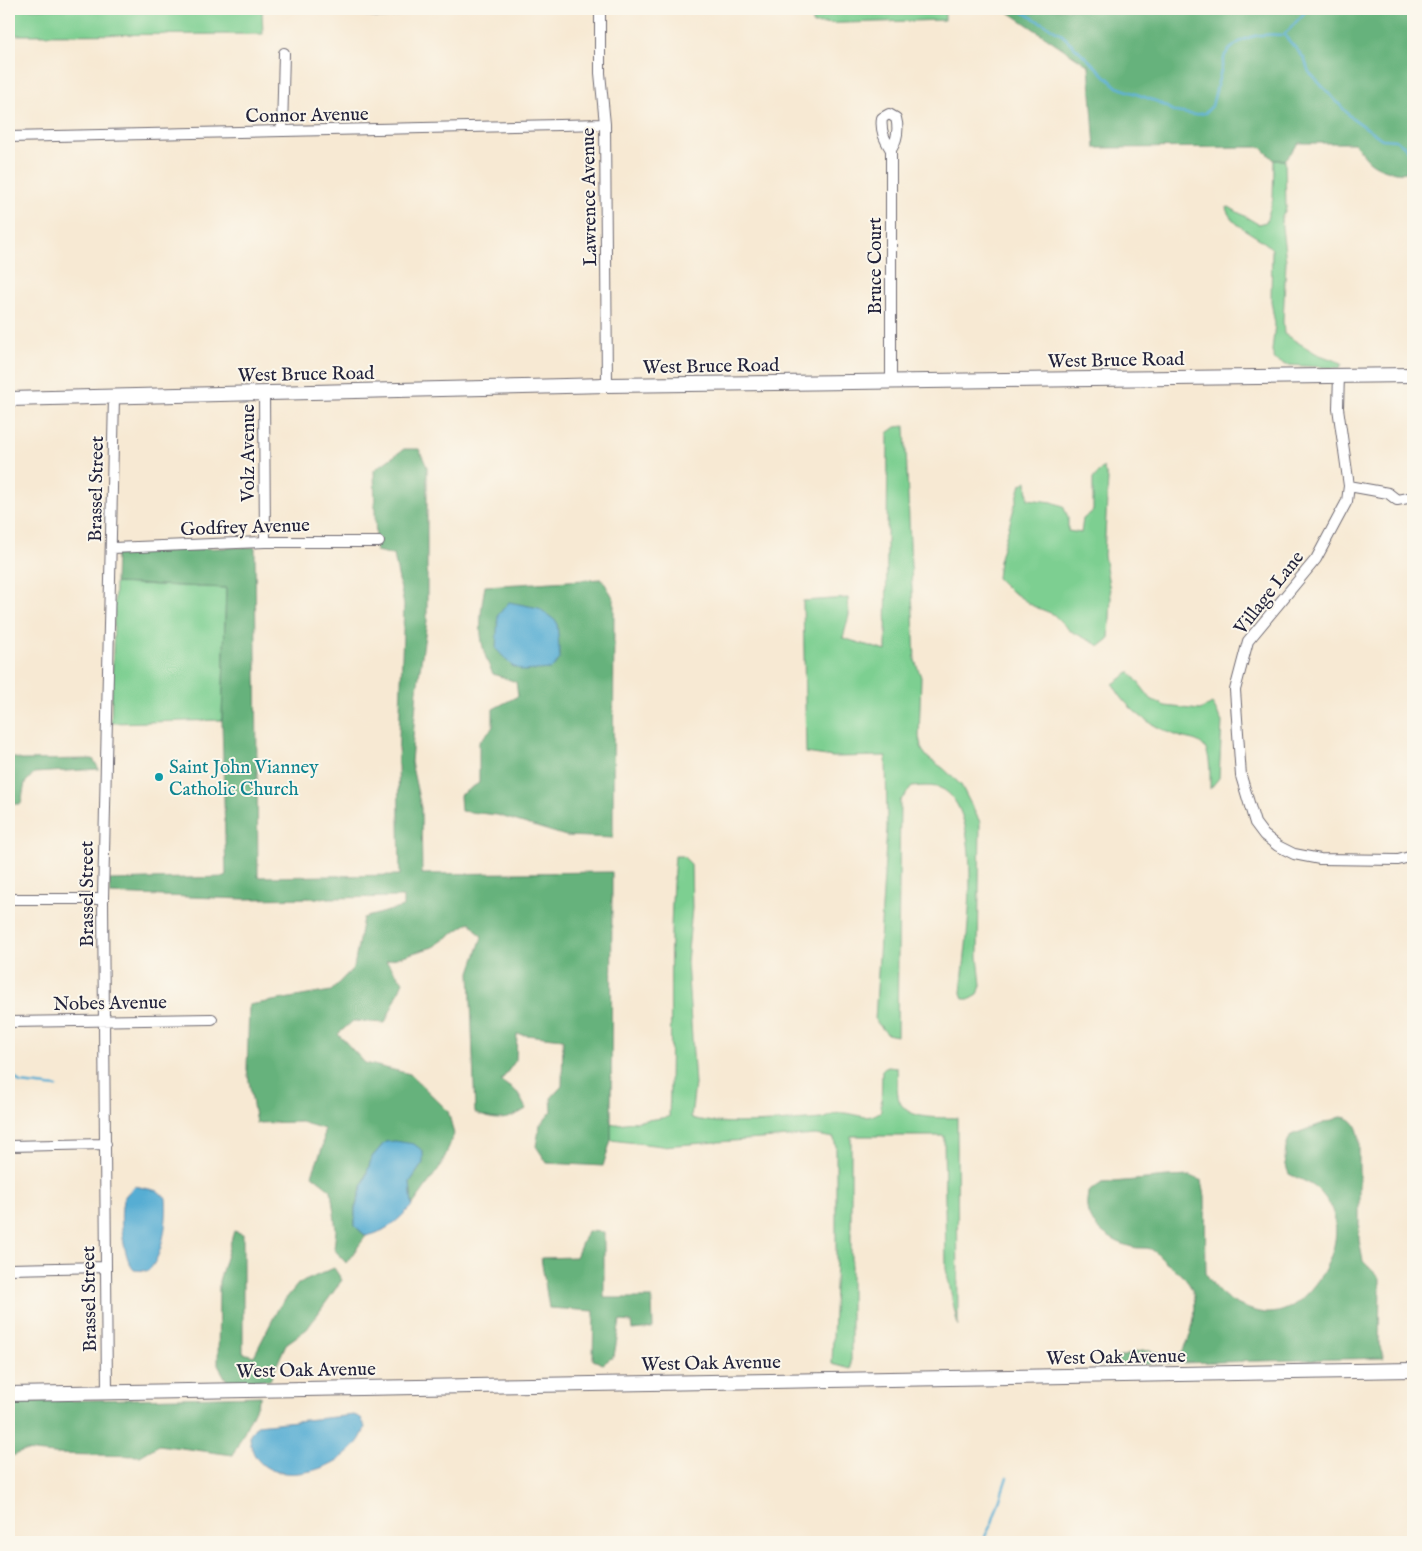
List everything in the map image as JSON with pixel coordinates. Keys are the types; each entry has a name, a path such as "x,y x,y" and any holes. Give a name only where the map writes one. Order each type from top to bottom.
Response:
{"street":[{"name":"Lawrence Avenue","path":"600,9 600,73 605,124 607,385"},
{"path":"282,132 284,53"},
{"name":"Connor Avenue","path":"9,137 605,124"},
{"name":"Bruce Court","path":"892,150 892,381"},
{"name":"West Bruce Road","path":"9,399 607,385 1413,375"},
{"name":"Village Lane","path":"1339,376 1338,408 1349,486 1347,501 1316,559 1248,641 1235,690 1241,776 1255,823 1264,836 1294,854 1320,858 1398,860 1413,856"},
{"name":"Volz Avenue","path":"264,393 265,542"},
{"name":"Brassel Street","path":"107,1392 105,1267 106,1019 103,899 114,397"},
{"path":"1349,486 1388,493 1397,500 1413,497"},
{"name":"Godfrey Avenue","path":"112,548 265,542 379,542"},
{"path":"9,899 103,899"},
{"name":"Nobes Avenue","path":"9,1022 106,1019 212,1019"},
{"path":"9,1146 106,1144"},
{"path":"9,1270 105,1267"},
{"name":"West Oak Avenue","path":"9,1394 1413,1370"}],"green space":[{"path":"9,9 262,9 263,34 9,35"},
{"path":"813,9 945,9 945,20 813,24"},
{"path":"1004,9 1413,9 1413,157 1407,161 1407,172 1398,172 1373,164 1354,143 1299,143 1285,160 1274,160 1261,147 1095,148 1089,66"},
{"path":"1274,160 1285,160 1286,209 1281,219 1286,261 1284,334 1317,354 1342,363 1340,368 1286,365 1275,360 1272,351 1275,324 1271,301 1272,249 1234,221 1226,208 1229,207 1258,224 1266,222 1273,199"},
{"path":"905,426 915,660 921,677 919,737 922,750 928,758 943,768 961,785 980,822 978,956 981,985 978,995 971,999 963,999 961,993 970,888 966,832 959,809 948,793 940,788 931,786 912,787 900,801 897,1036 887,1034 875,1020 887,828 886,756 833,757 806,753 803,601 848,598 849,615 843,638 886,651 888,433 896,427"},
{"path":"404,449 419,449 427,467 427,621 417,690 411,762 421,808 422,874 612,872 611,1140 603,1166 547,1163 536,1146 540,1125 552,1111 551,1098 562,1086 563,1039 517,1034 516,1060 501,1081 518,1093 526,1109 502,1119 490,1118 475,1113 470,972 482,937 470,922 433,947 386,961 403,982 385,1023 353,1021 338,1034 365,1063 410,1074 448,1111 454,1134 442,1164 412,1206 410,1182 423,1163 385,1142 372,1157 355,1208 355,1226 366,1236 346,1263 334,1249 336,1230 331,1190 312,1175 323,1146 324,1129 301,1122 256,1123 247,1069 249,1005 331,991 354,967 363,918 403,907 403,897 244,899 110,894 109,880 226,877 222,720 226,588 115,583 116,551 255,547 258,877 400,875 398,762 404,605 394,555 376,551 374,470"},
{"path":"1103,467 1108,479 1104,555 1111,597 1109,639 1100,646 1069,630 1053,614 1033,606 1008,589 997,578 999,561 1021,484 1027,481 1028,499 1052,502 1063,506 1068,517 1068,531 1081,533 1083,519 1093,511 1093,479"},
{"path":"602,579 614,599 613,838 566,836 497,815 461,811 460,795 479,783 479,742 493,727 493,709 518,696 516,682 493,674 484,652 481,631 481,609 485,586"},
{"path":"115,583 226,588 222,720 111,723"},
{"path":"1130,672 1151,699 1165,706 1200,710 1212,703 1222,722 1219,778 1210,789 1209,762 1203,745 1197,741 1170,733 1150,723 1133,710 1119,694 1113,684"},
{"path":"9,756 22,760 93,759 99,769 34,773 25,783 21,804 9,804"},
{"path":"675,856 683,856 691,864 692,908 687,962 695,1084 691,1118 704,1121 756,1123 822,1119 840,1113 870,1116 881,1111 882,1070 888,1067 897,1068 899,1100 909,1112 924,1116 957,1118 958,1326 946,1269 944,1136 851,1136 851,1369 832,1364 836,1260 836,1147 834,1138 816,1135 662,1146 611,1140 610,1125 669,1117 671,921"},
{"path":"1341,1117 1353,1122 1359,1135 1359,1240 1363,1261 1380,1278 1379,1344 1384,1358 1096,1365 1143,1351 1178,1356 1189,1338 1195,1308 1190,1285 1155,1252 1149,1248 1134,1248 1118,1242 1097,1227 1089,1214 1087,1205 1088,1192 1102,1183 1191,1176 1202,1181 1205,1196 1206,1273 1209,1278 1225,1297 1241,1306 1264,1313 1283,1311 1300,1300 1320,1278 1332,1252 1336,1225 1333,1212 1326,1199 1316,1188 1289,1174 1285,1159 1287,1145 1291,1135"},
{"path":"234,1231 243,1234 243,1353 254,1356 279,1307 298,1284 334,1268 342,1280 307,1329 286,1344 270,1380 228,1383 218,1365 219,1281"},
{"path":"587,1231 604,1232 604,1298 652,1298 653,1328 632,1330 631,1322 620,1321 614,1356 603,1364 593,1360 594,1311 549,1308 541,1258 576,1257"},
{"path":"261,1396 233,1455 159,1445 140,1456 54,1454 25,1451 12,1456 9,1461 9,1402"}],"water":[{"path":"354,9 422,9 387,18 379,18 370,17"},
{"path":"509,602 539,608 557,622 560,659 551,669 524,671 512,666 496,649 498,615"},
{"path":"395,1141 414,1144 423,1151 423,1163 410,1182 412,1206 397,1221 380,1232 366,1236 355,1226 355,1209 372,1157 385,1142"},
{"path":"135,1186 158,1191 166,1198 166,1216 161,1247 153,1265 148,1271 134,1270 124,1246 122,1205 125,1196"},
{"path":"354,1415 361,1418 365,1427 357,1443 342,1457 324,1467 303,1473 283,1473 266,1467 254,1454 250,1434 257,1425"}],"waterway":[{"path":"1017,9 1060,33 1117,87 1158,102 1175,112 1195,115 1205,113 1212,106 1225,55 1231,48 1244,39 1259,35 1284,35"},
{"path":"1284,35 1308,9"},
{"path":"1284,35 1304,58 1309,72 1351,117 1382,139 1396,140 1405,147 1413,162"},
{"path":"9,1071 20,1083 57,1087"},
{"path":"982,1542 992,1523 1007,1477"}],"place":[{"name":"Saint John Vianney Catholic Church","path":"159,777"}]}
